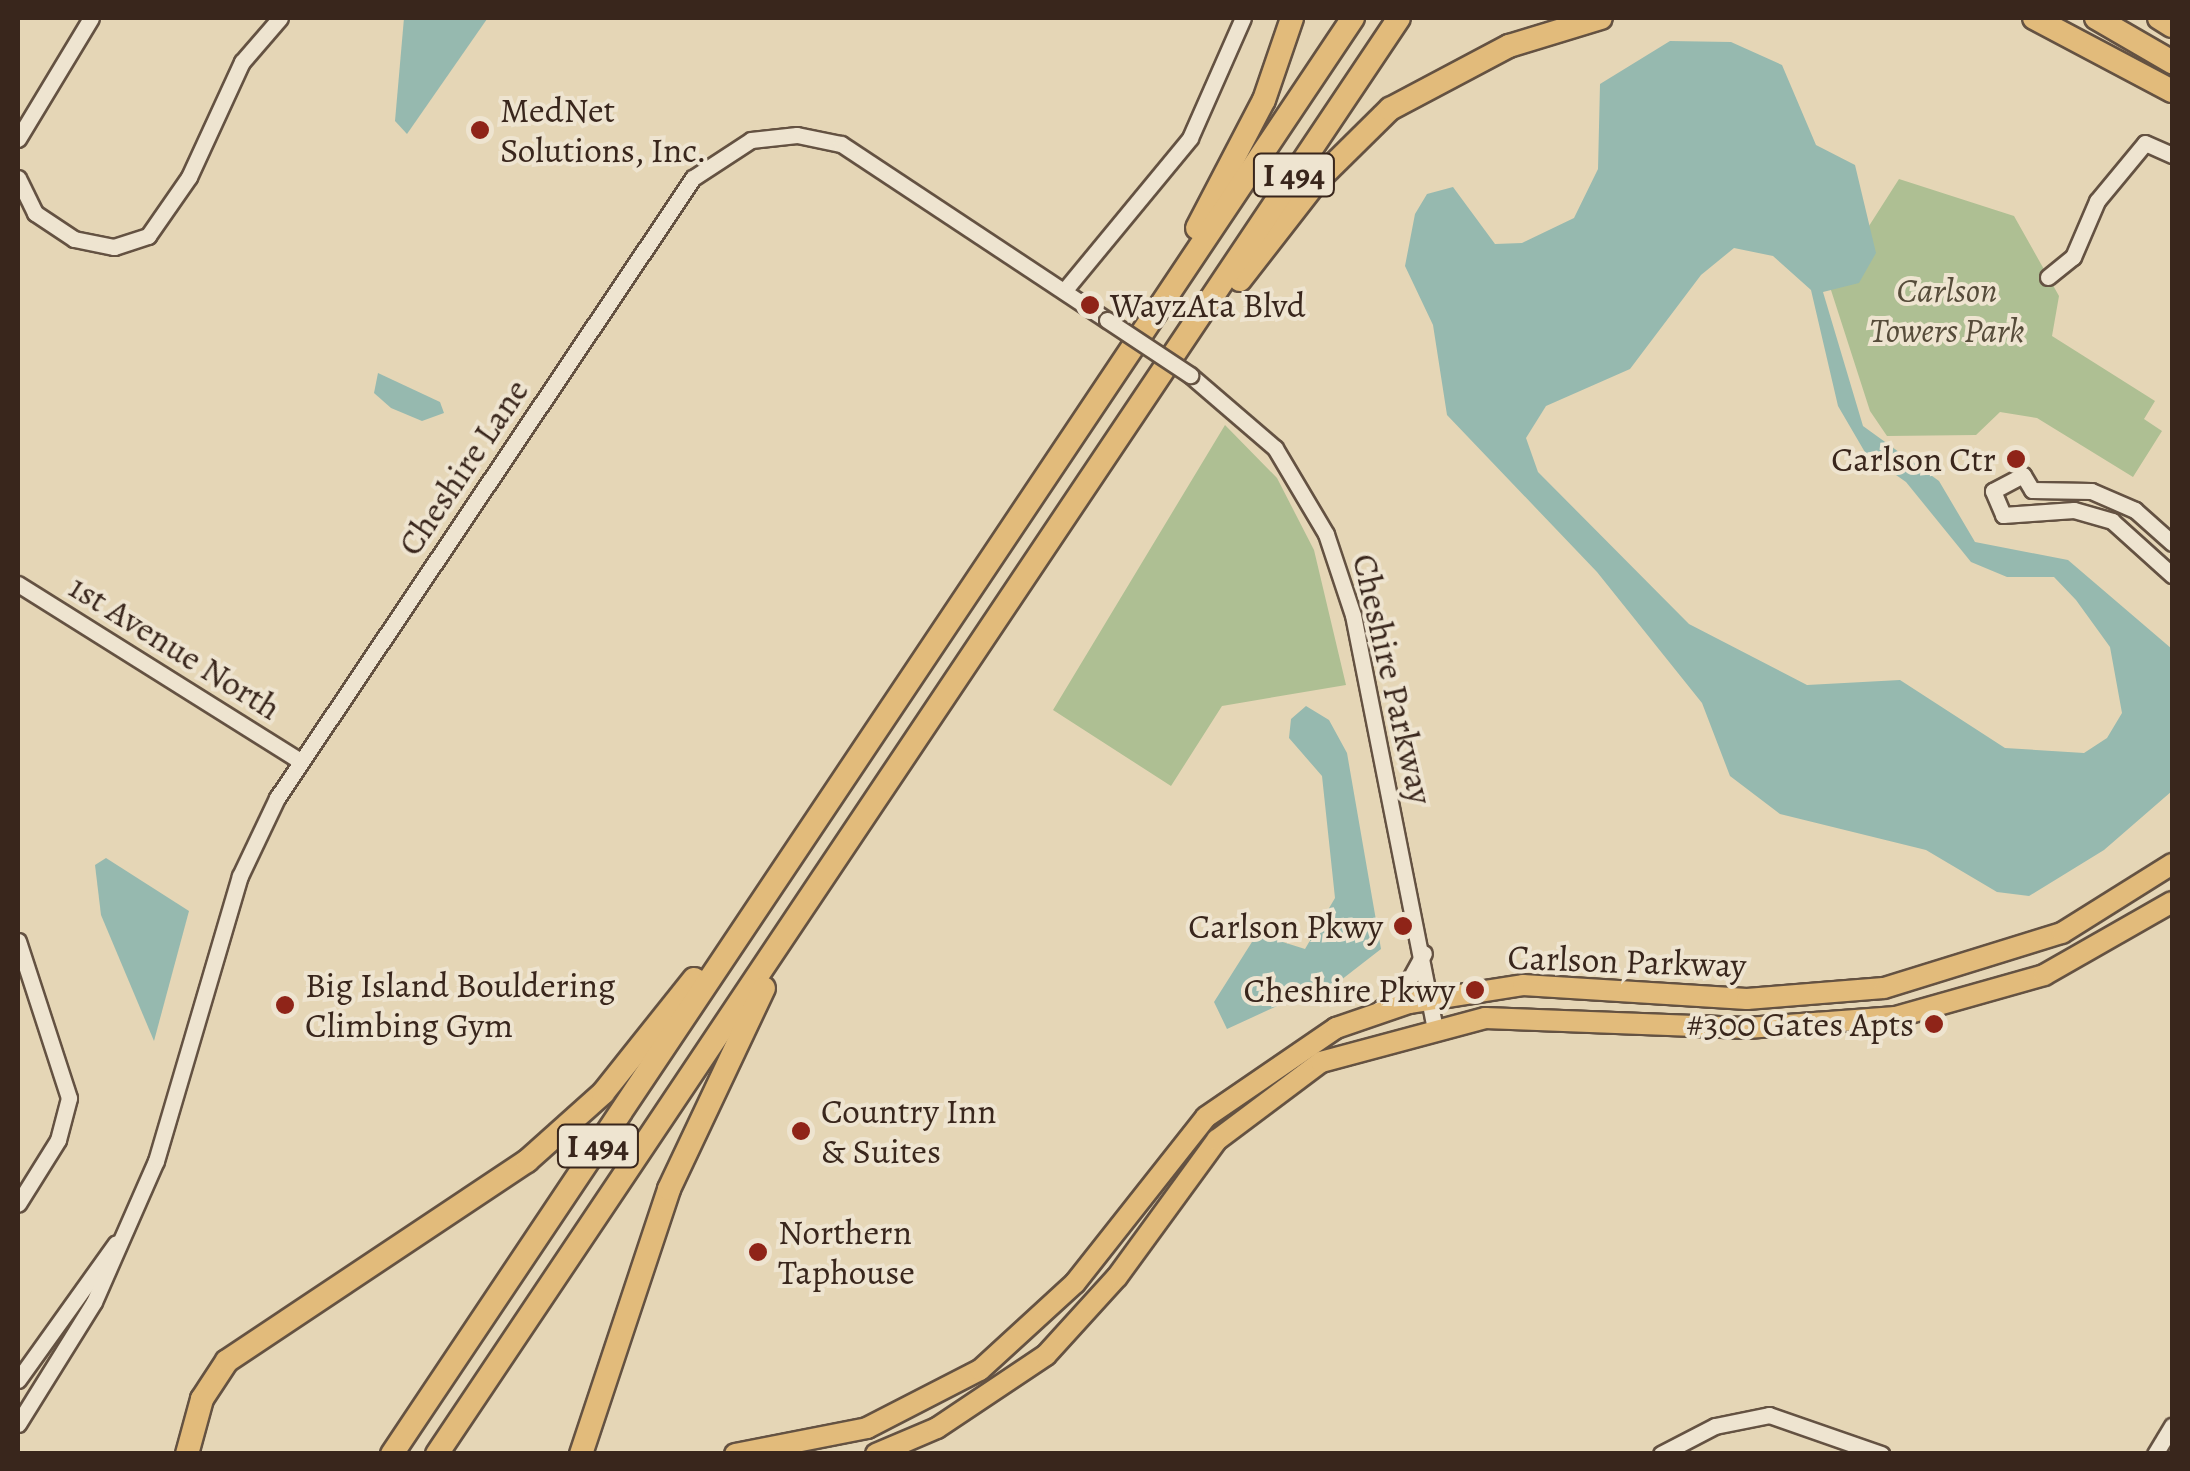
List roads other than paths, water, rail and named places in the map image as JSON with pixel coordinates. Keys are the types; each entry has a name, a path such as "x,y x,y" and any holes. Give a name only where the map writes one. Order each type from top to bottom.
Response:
{"highway":[{"path":"1147,322 1257,114 1292,18"},
{"name":"I 494","path":"392,1454 1353,18"},
{"name":"I 494","path":"438,1454 1399,18"},
{"path":"1188,332 1390,109 1481,58 1601,18"},
{"path":"2034,18 2172,89"},
{"path":"2060,18 2172,89"},
{"path":"2096,18 2172,62"},
{"path":"2158,18 2172,26"},
{"path":"186,1454 209,1386 245,1344 516,1169 594,1102 802,836"},
{"path":"582,1454 630,1292 705,1101 840,854"}],"main road":[{"name":"Carlson Parkway","path":"735,1454 883,1421 970,1376 1042,1320 1161,1164 1227,1099 1314,1038 1372,1015 1431,999 1523,986 1747,999 1884,988 2062,932 2172,864"},
{"name":"Carlson Parkway","path":"891,1451 988,1398 1063,1339 1252,1106 1321,1062 1435,1028 1536,1015 1747,1028 1896,1017 2044,974 2172,902"},
{"path":"883,1421 891,1451"}],"street":[{"path":"18,139 91,18"},
{"path":"18,178 34,212 74,239 114,247 148,236 189,177 242,62 280,18"},
{"path":"1064,290 1190,138 1243,18"},
{"name":"Cheshire Lane","path":"18,1424 94,1302 156,1161 240,876 300,761 678,199 730,149 773,136 841,144 1108,320"},
{"path":"2048,276 2073,257 2098,201 2145,143 2172,155"},
{"name":"Cheshire Parkway","path":"1108,320 1190,375 1274,448 1326,534 1353,615 1424,953 1435,1028"},
{"path":"2036,510 2032,490 2023,475 2008,476 1992,500 2004,515 2036,510 2112,521 2172,575"},
{"path":"2032,490 2115,500 2172,543"},
{"name":"1st Avenue North","path":"18,584 300,761"},
{"path":"18,941 69,1098 58,1140 18,1204"},
{"path":"1372,1015 1402,990 1424,953"},
{"name":"Cheshire Lane","path":"18,1380 118,1240"},
{"path":"1662,1454 1714,1426 1769,1415 1881,1454"},
{"path":"2155,1454 2171,1432"}],"water":[{"path":"404,18 487,19 407,134 395,121"},
{"path":"1670,41 1731,42 1782,65 1816,145 1855,165 1876,253 1859,283 1823,292 1863,426 1939,481 1975,542 2068,560 2172,649 2172,791 2104,850 2029,896 1997,892 1926,850 1780,814 1730,776 1702,703 1597,572 1447,415 1433,325 1405,266 1415,214 1427,194 1453,187 1495,244 1522,243 1574,218 1598,169 1600,84","holes":["1734,248 1773,256 1811,290 1838,406 1866,454 1906,482 1971,562 2007,577 2054,577 2110,647 2122,713 2107,738 2084,753 2005,748 1900,680 1807,685 1689,624 1538,472 1526,438 1546,406 1630,369 1701,275"]},
{"path":"378,373 440,402 444,413 422,421 391,408 374,393"},
{"path":"1306,706 1329,720 1347,753 1381,949 1323,994 1314,989 1227,1029 1214,1002 1257,934 1305,949 1335,898 1322,776 1289,738 1291,719"},
{"path":"106,858 189,911 154,1041 101,915 95,865"}],"place":[{"name":"MedNet Solutions, Inc.","path":"480,130"},
{"name":"WayzAta Blvd","path":"1090,305"},
{"name":"Carlson Ctr","path":"2016,459"},
{"name":"Carlson Pkwy","path":"1403,926"},
{"name":"Cheshire Pkwy","path":"1475,990"},
{"name":"Big Island Bouldering Climbing Gym","path":"285,1005"},
{"name":"#300 Gates Apts","path":"1934,1024"},
{"name":"Country Inn & Suites","path":"801,1131"},
{"name":"Northern Taphouse","path":"758,1252"}],"park label":[{"name":"Carlson Towers Park","path":"1947,310"}]}
